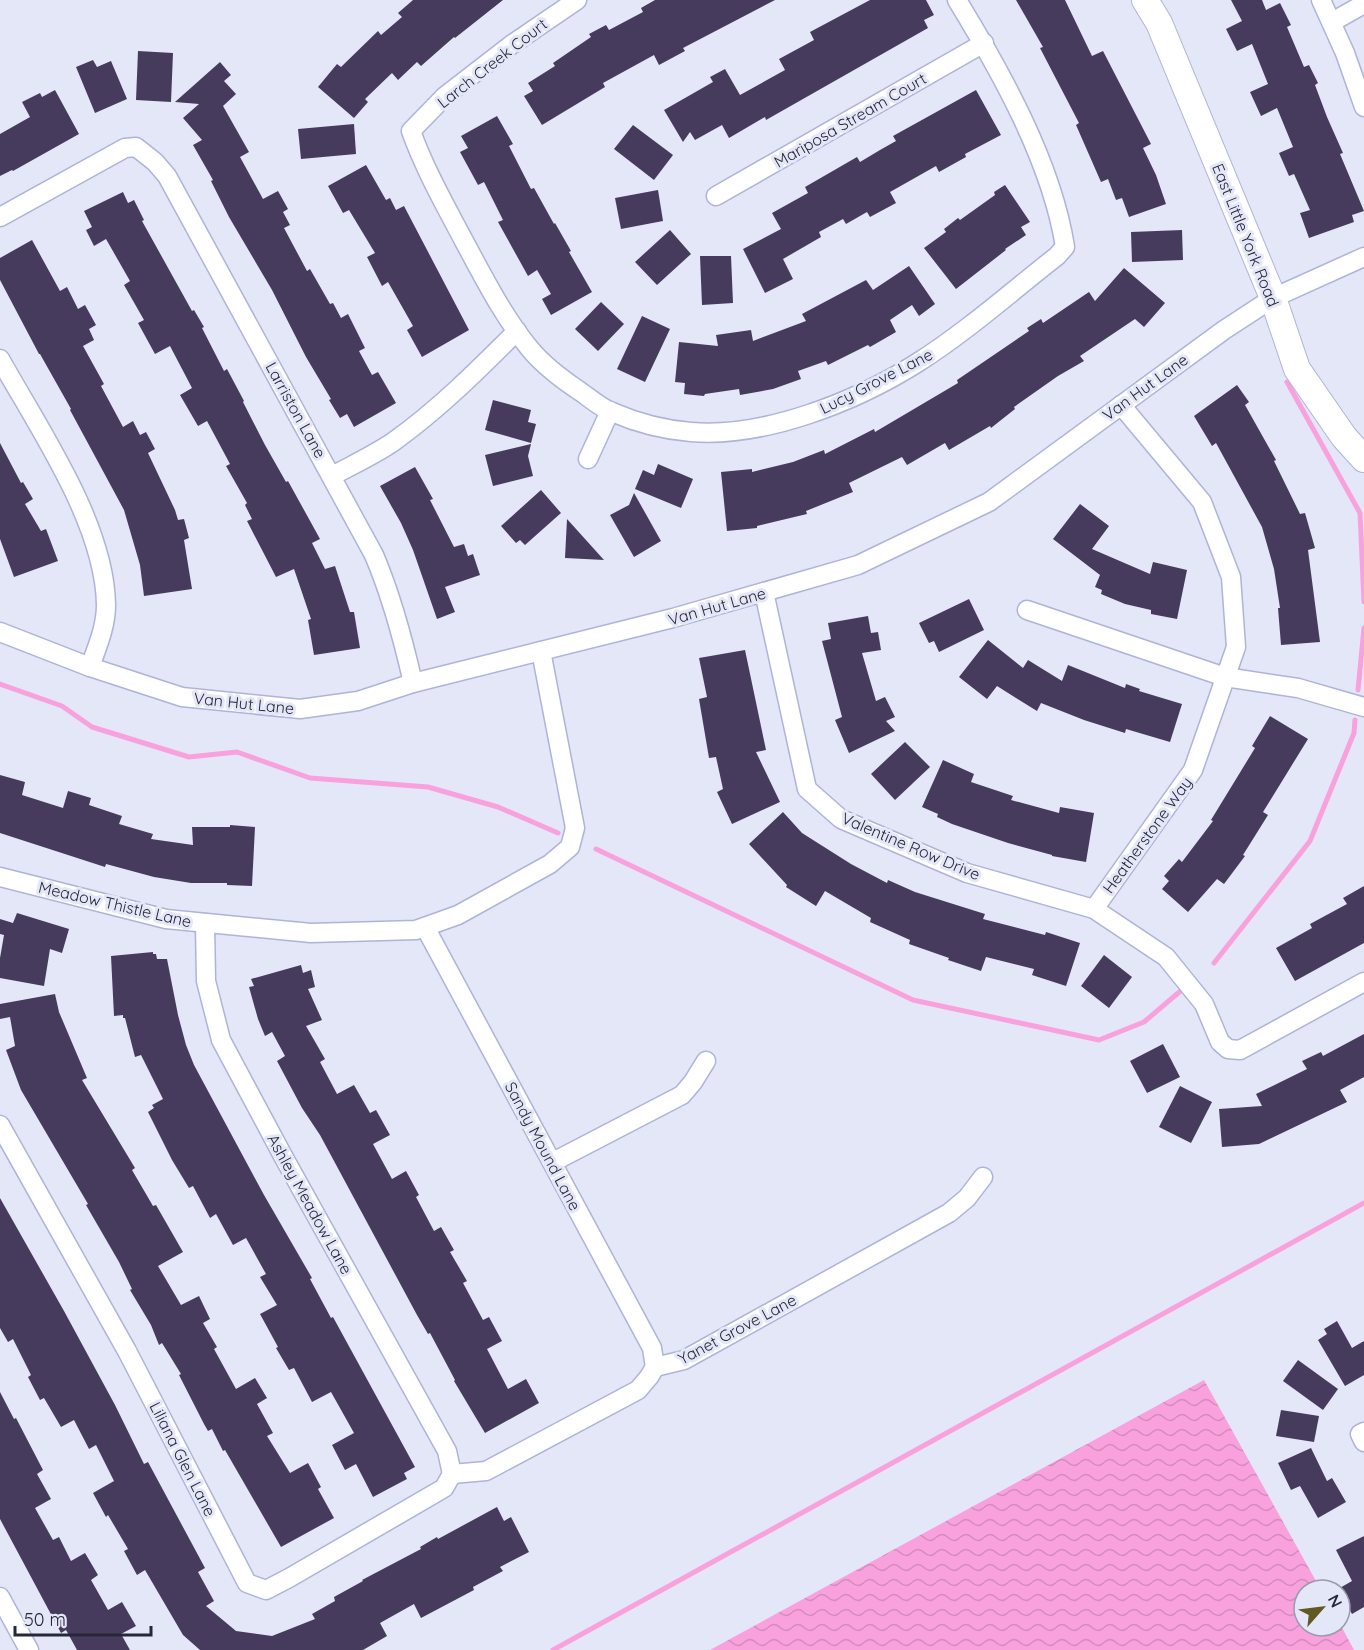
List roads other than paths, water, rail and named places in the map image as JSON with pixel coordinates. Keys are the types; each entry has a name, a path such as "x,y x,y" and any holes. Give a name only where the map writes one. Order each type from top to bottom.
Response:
{"street":[{"name":"Larch Creek Court","path":"411,131 445,96 511,45 577,0"},
{"path":"957,0 984,43"},
{"name":"East Little York Road","path":"1145,0 1159,23 1273,298 1296,369 1344,437 1364,459"},
{"path":"1321,0 1332,22 1364,107"},
{"path":"1332,22 1364,4"},
{"name":"Lucy Grove Lane","path":"411,131 425,168 501,310 531,350 561,379 610,411 679,430 720,433 769,426 812,414 865,391 915,365 1057,256 1065,247 1061,220 1029,132 984,43"},
{"name":"Mariposa Stream Court","path":"716,196 984,43"},
{"name":"Larriston Lane","path":"0,218 125,148 136,147 167,176 374,555 387,584 400,624 413,683"},
{"name":"Van Hut Lane","path":"0,632 90,667 182,697 300,709 358,701 413,683 673,618 858,565 989,502 1224,330 1273,298 1364,257"},
{"path":"332,476 366,458 410,429 461,385 517,331"},
{"path":"0,360 67,478 94,540 103,573 106,605 104,628 90,667"},
{"name":"Heatherstone Way","path":"1094,909 1193,770 1236,647 1231,577 1202,502 1121,405"},
{"path":"588,459 610,411"},
{"name":"Valentine Row Drive","path":"764,592 807,789 841,819 967,873 1094,909 1167,957 1204,1004 1220,1042 1228,1049 1240,1050 1364,982"},
{"path":"1027,610 1225,677 1298,688 1364,706"},
{"name":"Meadow Thistle Lane","path":"0,877 166,919 311,933 416,930 458,915 550,864 570,847 575,828 541,651"},
{"name":"Ashley Meadow Lane","path":"205,923 206,981 221,1040 447,1451 452,1474"},
{"name":"Sandy Mound Lane","path":"424,927 652,1348 656,1367"},
{"path":"553,1162 682,1095 706,1060"},
{"name":"Liliana Glen Lane","path":"0,1125 124,1346 247,1583 266,1590 444,1488 452,1474"},
{"name":"Yanet Grove Lane","path":"452,1474 486,1471 638,1390 656,1367 684,1360 950,1213 967,1198 983,1177"},
{"path":"0,1597 29,1650"}],"water":[{"path":"1204,1380 1314,1578 1292,1578 1292,1638 1348,1638 1354,1650 710,1650"}],"waterway":[{"path":"1287,382 1360,513 1364,602"},
{"path":"1358,690 1364,628"},
{"path":"0,684 62,706 92,727 189,757 237,752 310,778 428,787 498,807 558,833"},
{"path":"1214,963 1310,841 1354,733 1355,720"},
{"path":"596,849 913,1000 1099,1040 1144,1022 1184,988"},
{"path":"553,1650 1364,1203"}]}
